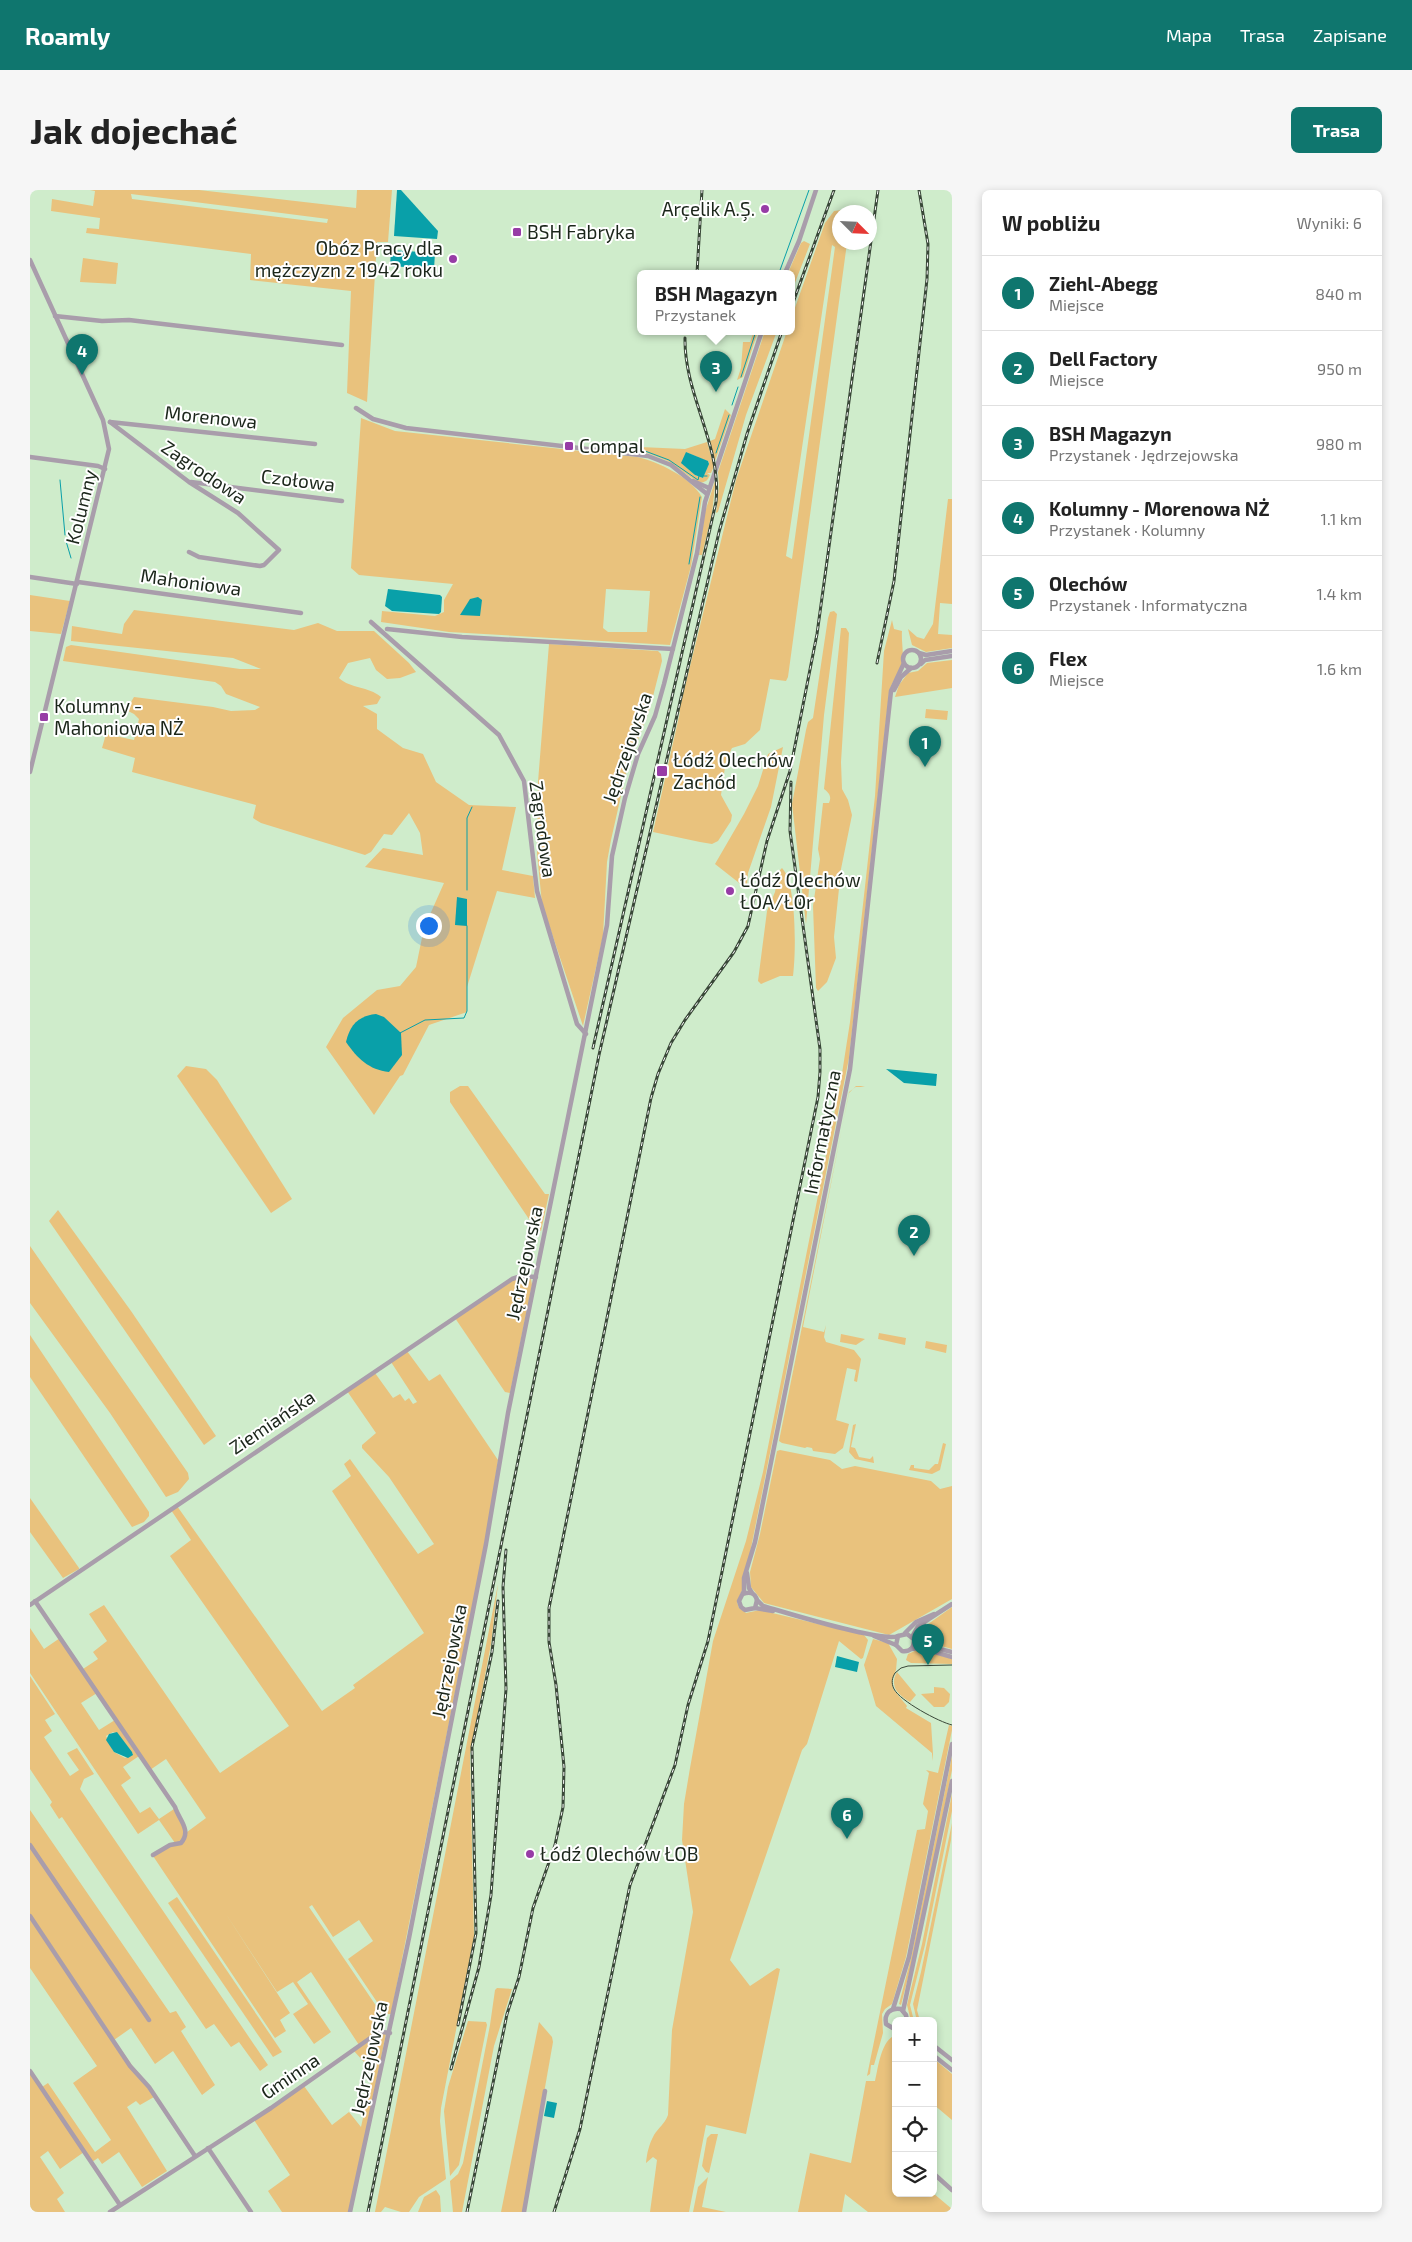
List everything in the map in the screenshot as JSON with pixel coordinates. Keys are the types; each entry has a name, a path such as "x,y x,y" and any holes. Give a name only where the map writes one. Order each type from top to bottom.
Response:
{"street":[{"path":"786,270 799,241 816,190"},
{"name":"Kolumny","path":"30,260 104,424 109,449 78,583 30,772"},
{"path":"56,316 102,321 129,320 342,345"},
{"name":"Jędrzejowska","path":"350,2212 390,2033 461,1676 508,1413 586,1034 607,925 611,862 617,828 634,766 657,710 697,552 707,494 761,335"},
{"path":"356,408 373,419 406,428 642,454 662,461 689,479 709,488"},
{"name":"Morenowa","path":"104,424 110,422 314,444"},
{"name":"Zagrodowa","path":"110,422 189,482 238,513 258,529 279,550 264,565 260,566 200,557 189,552"},
{"path":"30,457 98,466 105,469"},
{"path":"689,479 698,489 707,494"},
{"name":"Czołowa","path":"189,482 342,501"},
{"name":"Mahoniowa","path":"30,577 300,613"},
{"name":"Zagrodowa","path":"371,622 499,735 524,781 533,859 542,910 578,1024 586,1034"},
{"path":"387,629 462,637 673,649"},
{"path":"952,651 926,655 914,650 908,651 904,655 904,662 911,668 925,660 952,656"},
{"path":"918,652 921,659 920,664"},
{"name":"Informatyczna","path":"743,1594 744,1578 758,1525 850,1070 892,686 904,662"},
{"name":"Informatyczna","path":"892,696 897,682 911,668"},
{"name":"Ziemiańska","path":"30,1605 512,1279 522,1276 536,1277"},
{"name":"Informatyczna","path":"747,1569 749,1588 763,1606 868,1634 890,1637 898,1636"},
{"path":"752,1593 743,1594 740,1599 741,1607 749,1611 754,1608 758,1600"},
{"path":"35,1601 170,1800 184,1824 186,1834 181,1843 170,1845 153,1855"},
{"path":"911,1649 916,1628 952,1604"},
{"name":"Informatyczna","path":"754,1608 786,1613"},
{"path":"938,1612 916,1622 898,1636 896,1645 902,1652 921,1648 952,1657"},
{"path":"925,1621 920,1635 927,1645"},
{"path":"904,1633 927,1645 952,1652"},
{"name":"Informatyczna","path":"868,1634 896,1645"},
{"path":"892,2028 887,2026 885,2019 888,2012 893,2009 897,2002 909,1958 952,1744"},
{"path":"905,2017 904,2011 952,1781"},
{"path":"30,1845 149,2020"},
{"path":"30,1916 130,2066 149,2087 195,2156"},
{"path":"893,2009 904,2011"},
{"name":"Gminna","path":"110,2212 280,2102 376,2034 382,2032 390,2033"},
{"path":"937,2048 952,2060"},
{"path":"937,2058 952,2070"},
{"path":"30,2071 120,2205"},
{"path":"524,2212 545,2091"},
{"path":"208,2148 249,2211"},
{"path":"937,2177 952,2190"}],"shaded area":[{"path":"90,190 199,190 356,208 357,190 392,190 388,242 377,242 367,402 347,393 351,291 250,280 251,254 86,233 87,228 99,229 100,218 51,211 52,199 93,206 95,191","holes":["131,194 328,219 327,223 132,199"]},
{"path":"832,214 832,245 786,556 792,559 835,250 846,250 788,677 786,681 770,679 760,730 745,744 732,748 726,760 721,795 732,815 731,821 718,841 712,844 653,832 679,711 736,480 786,335 795,335 795,308 825,223"},
{"path":"804,241 810,244 795,283 795,270 789,270 801,243"},
{"path":"83,258 118,263 116,284 80,282"},
{"path":"753,335 757,335 743,377 737,380 741,368 743,342 750,342"},
{"path":"764,335 776,335 746,415 718,512 716,513 719,487 718,472"},
{"path":"725,409 731,415 715,461 710,441 715,439"},
{"path":"361,418 395,431 637,457 673,471 690,483 702,497 691,566 670,645 449,632 381,622 382,611 435,616 444,612 444,600 453,584 359,575 351,568","holes":["606,589 650,591 647,632 608,632 603,628"]},
{"path":"707,442 714,466 711,473 707,473 710,475 707,480 699,483 668,461 642,451 640,447 685,449","holes":["686,452 709,462 703,478 695,475"]},
{"path":"716,478 712,513 702,555 699,555 705,512"},
{"path":"948,499 952,499 952,604 940,603 938,634 952,635 952,648 926,652 912,645 908,629 917,637 924,639 933,624"},
{"path":"30,595 70,601 61,634 30,631"},
{"path":"134,610 294,630 318,623 337,631 374,631 409,663 416,672 400,678 387,679 376,670 370,658 348,663 339,678 344,682 376,693 381,697 377,704 363,706 377,714 377,729 403,748 423,754 436,782 469,805 516,807 502,870 533,876 535,898 497,891 467,987 467,1012 429,1025 403,1075 400,1076 374,1115 326,1047 343,1018 377,990 400,986 416,967 424,928 444,883 365,867 383,848 423,855 420,833 409,813 392,835 384,834 371,852 365,855 261,823 253,818 256,805 132,772 135,758 102,748 106,734 134,740 139,719 126,710 134,697 231,711 255,710 260,707 226,694 221,686 215,682 63,661 66,647 71,645 240,669 261,669 233,658 71,641 72,626 122,634 124,624"},
{"path":"834,611 837,614 824,715 806,924 792,804 806,730 808,722 813,718 828,618 830,612"},
{"path":"892,620 894,629 902,631 903,658 889,693 849,1058 743,1588 737,1602 739,1608 746,1613 760,1610 864,1635 868,1640 863,1658 861,1659 839,1641 807,1744 802,1750 730,1960 750,1986 777,1968 780,1969 746,2134 706,2125 689,2212 650,2212 657,2160 653,2157 646,2163 646,2159 652,2138 668,2115 672,2030 693,1912 682,1840 684,1804 713,1641 746,1541 763,1472 841,1080 850,1022 875,796 884,651"},
{"path":"841,628 846,628 849,633 841,762 842,789 848,800 852,815 841,869 834,937 836,958 827,982 818,991 816,988 813,906 820,859 818,849 823,803 829,803 830,798 829,793 824,789"},
{"path":"549,644 658,651 661,654 662,661 650,708 627,769 611,840 607,862 603,936 583,1026 542,904 537,853 538,782"},
{"path":"952,660 952,688 895,697 899,685 908,673 918,671 927,663"},
{"path":"926,709 948,711 947,720 925,718"},
{"path":"783,747 771,807 748,873 747,885 743,886 715,864 758,786 768,754"},
{"path":"782,868 787,876 793,903 795,952 793,976 780,976 761,984 758,981 767,911 775,892 779,871"},
{"path":"186,1066 206,1069 217,1080 292,1199 271,1213 177,1076"},
{"path":"460,1086 468,1086 545,1194 549,1194 541,1231 537,1231 450,1102 450,1092"},
{"path":"842,1129 803,1327 824,1332 826,1325 824,1337 826,1342 854,1350 861,1359 857,1382 854,1381 856,1370 847,1368 836,1420 849,1424 843,1448 835,1454 813,1451 812,1448 779,1441"},
{"path":"58,1210 131,1311 216,1436 204,1445 49,1221"},
{"path":"30,1246 188,1473 189,1479 178,1492 166,1497 110,1413 30,1303"},
{"path":"531,1279 532,1285 510,1393 505,1392 455,1318 513,1280"},
{"path":"879,1333 906,1338 905,1345 878,1339"},
{"path":"841,1334 865,1339 856,1345 840,1342"},
{"path":"30,1335 149,1512 149,1516 144,1522 132,1527 30,1377"},
{"path":"926,1341 947,1345 946,1353 925,1348"},
{"path":"407,1351 429,1381 440,1374 498,1460 488,1527 391,2014 383,2011 348,1959 373,1941 359,1920 333,1937 312,1905 309,1907 381,2013 374,2033 359,2045 311,1972 297,1982 331,2032 314,2044 293,2014 308,2004 293,1982 277,1992 224,1911 290,2013 280,2020 286,2031 275,2038 153,1856 173,1845 181,1845 187,1832 206,1818 166,1759 150,1770 83,1669 98,1659 93,1652 107,1641 89,1614 104,1605 220,1773 289,1726 170,1556 191,1540 171,1510 177,1506 322,1711 355,1688 353,1685 424,1633 332,1491 351,1476 344,1464 350,1459 418,1554 434,1544 389,1477 362,1448 362,1445 376,1433 347,1391 375,1373 393,1398 400,1394 405,1401 409,1398 413,1404 417,1402 391,1362"},
{"path":"856,1424 851,1447 855,1448 859,1457 870,1459 873,1456 874,1463 855,1459 849,1452 853,1425"},
{"path":"943,1443 946,1444 940,1470 932,1474 909,1470 911,1465 914,1465 914,1468 929,1470 935,1464 938,1464"},
{"path":"777,1451 830,1460 842,1469 855,1466 931,1481 940,1489 952,1486 952,1599 889,1635 764,1603 751,1587 750,1572"},
{"path":"30,1498 79,1568 63,1578 30,1532"},
{"path":"498,1584 491,1644 470,1754 474,1937 441,2108 440,2121 446,2179 419,2197 409,2212 401,2212 385,2207 381,2212 375,2212"},
{"path":"952,1607 952,1649 927,1642 922,1635 924,1627"},
{"path":"30,1628 44,1649 60,1638 97,1693 81,1703 99,1730 115,1720 139,1756 123,1767 131,1778 121,1785 140,1813 150,1807 159,1819 174,1809 185,1829 182,1841 175,1843 159,1820 138,1834 30,1673","holes":["113,1732 118,1734 133,1754 125,1758 114,1752 106,1736"]},
{"path":"873,1639 888,1643 897,1659 896,1670 892,1680 893,1689 907,1706 906,1708 931,1723 933,1754 932,1761 932,1753 876,1706 864,1665"},
{"path":"919,1649 952,1659 952,1664 911,1663 906,1660 908,1654"},
{"path":"897,1672 916,1695 910,1702 894,1686"},
{"path":"30,1676 55,1714 45,1720 52,1731 44,1737 70,1776 79,1770 67,1753 77,1748 94,1774 84,1779 80,1789 268,2065 260,2071 239,2042 231,2047 214,2024 206,2029 62,1817 59,1819 50,1805 52,1802 30,1769"},
{"path":"934,1687 944,1688 950,1694 949,1702 944,1707 934,1707 921,1694 934,1693"},
{"path":"949,1725 952,1726 952,1730 906,1957 892,2004 882,2014 883,2033 874,2065 871,2065 870,2074 867,2076 917,1830 925,1829 928,1811 923,1804 929,1773 926,1770 938,1773"},
{"path":"952,1756 952,1770 917,1943 901,2005 899,2004 911,1958"},
{"path":"952,1794 952,1811 925,1945 910,2005 913,2017 910,2017 907,2005 922,1944"},
{"path":"30,1810 170,2013 176,2011 186,2027 181,2031 215,2085 202,2095 173,2051 155,2064 131,2028 114,2040 30,1914"},
{"path":"952,1823 951,1840 917,2010 919,2017 916,2017 913,2004"},
{"path":"177,1897 282,2052 273,2057 168,1903"},
{"path":"30,1918 154,2097 140,2105 136,2101 127,2107 167,2171 142,2187 119,2152 102,2164 98,2158 92,2162 42,2087 48,2083 95,2152 111,2140 73,2083 97,2066 30,1968"},
{"path":"497,1988 512,1989 494,2046 462,2212 453,2212 450,2181 458,2174 463,2163 495,1990"},
{"path":"468,2021 486,2022 487,2025 459,2165 450,2176 444,2111 448,2087"},
{"path":"539,2022 552,2037 553,2042 523,2212 501,2212"},
{"path":"382,2033 386,2034 349,2212 282,2212 268,2191 290,2175 254,2120 304,2086 332,2125 349,2112 361,2127 373,2072 354,2051"},
{"path":"891,2038 892,2197 937,2196 952,2209 952,2212 868,2212 845,2194 842,2212 798,2212 810,2153 851,2163 866,2081 875,2081 884,2048"},
{"path":"937,2061 952,2074 952,2120 937,2107"},
{"path":"30,2072 84,2152 60,2169 48,2151 40,2157 64,2193 57,2199 65,2212 30,2212"},
{"path":"711,2134 718,2134 709,2173 702,2166 707,2138"},
{"path":"708,2177 702,2207 726,2212 693,2212 698,2187"},
{"path":"436,2190 440,2196 441,2212 418,2212 424,2197"}],"water":[{"path":"397,190 401,190 438,231 437,239 394,236"},
{"path":"391,250 435,253 434,269 390,266"},
{"path":"686,452 708,461 709,464 703,478 695,475 681,463"},
{"path":"388,589 440,595 442,597 441,612 439,614 392,611 385,606"},
{"path":"478,597 482,600 480,616 460,615 470,599"},
{"path":"457,897 467,899 467,926 455,925"},
{"path":"376,1014 384,1017 401,1033 402,1055 389,1072 375,1069 364,1062 346,1042 356,1022 364,1017"},
{"path":"886,1069 937,1074 936,1086 904,1083"},
{"path":"837,1656 859,1662 857,1672 835,1667"},
{"path":"117,1732 132,1752 133,1755 128,1758 114,1752 106,1740 109,1734"},
{"path":"547,2101 557,2103 554,2118 544,2116"}],"waterway":[{"path":"780,270 809,190"},
{"path":"741,377 755,335"},
{"path":"732,405 738,387"},
{"path":"716,453 729,415"},
{"path":"645,451 669,460 698,480 699,476"},
{"path":"60,480 65,535"},
{"path":"689,564 700,497"},
{"path":"66,541 71,558"},
{"path":"467,890 467,818 472,807"},
{"path":"400,1033 425,1020 464,1018 467,1011 467,926"}],"tram line":[{"path":"952,1665 908,1666 901,1668 895,1673 892,1683 898,1694 912,1705 952,1725"}],"railway":[{"path":"697,270 702,190"},
{"path":"795,297 834,190"},
{"path":"467,2212 507,2014 519,1977 533,1908 555,1845 563,1807 564,1767 556,1685 549,1642 549,1608 651,1098 658,1074 671,1043 685,1020 734,952 748,926 767,841 790,771 817,634 878,190"},
{"path":"877,663 894,581 927,279 928,244 919,190"},
{"path":"368,2212 599,1055 719,532 747,434 781,335"},
{"path":"593,1048 716,502 714,460 690,380 685,338"},
{"path":"554,2212 580,2129 630,1885 675,1765 688,1705 708,1641 818,1097 820,1049 790,831 791,782"},
{"path":"451,2069 479,1967 491,1895 506,1689 503,1587 506,1550"},
{"path":"458,2025 476,1933 472,1747 492,1652 498,1601"}],"place":[{"name":"Arçelik A.Ş.","path":"765,209"},
{"name":"BSH Fabryka","path":"517,232"},
{"name":"Obóz Pracy dla mężczyzn z 1942 roku","path":"453,259"},
{"name":"Kolumny - Morenowa NŻ","path":"82,375"},
{"name":"BSH Magazyn","path":"716,392"},
{"name":"Compal","path":"569,446"},
{"name":"Kolumny - Mahoniowa NŻ","path":"44,717"},
{"name":"Ziehl-Abegg","path":"925,767"},
{"name":"Łódź Olechów Zachód","path":"662,771"},
{"name":"Łódź Olechów ŁOA/ŁOr","path":"730,891"},
{"name":"Dell Factory","path":"914,1256"},
{"name":"Olechów","path":"928,1665"},
{"name":"Flex","path":"847,1839"},
{"name":"Łódź Olechów ŁOB","path":"530,1854"}]}
